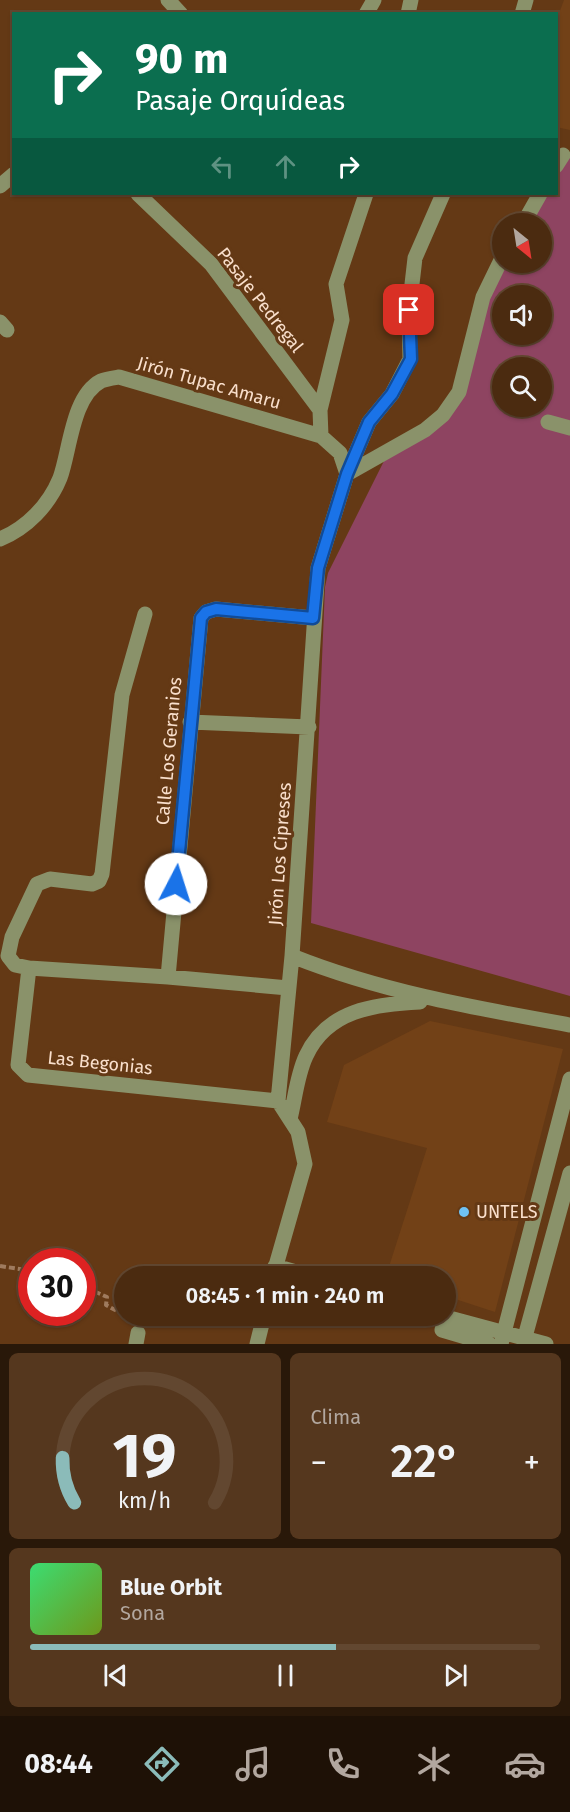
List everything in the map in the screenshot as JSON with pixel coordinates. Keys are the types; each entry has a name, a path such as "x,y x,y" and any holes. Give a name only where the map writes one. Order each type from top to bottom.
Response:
{"street":[{"path":"168,0 179,12"},
{"path":"0,186 12,176"},
{"name":"Pasaje Pedregal","path":"139,195 211,264 320,410"},
{"path":"366,195 336,284 342,320 320,410 321,436 340,453 347,474 425,430 443,415 459,392 483,297 495,273"},
{"name":"Jirón Los Cipreses","path":"278,1101 292,956 318,568 347,474 369,422 392,394 411,359 409,310 415,258 442,195"},
{"path":"529,213 539,195"},
{"name":"Jirón Tupac Amaru","path":"0,539 14,533 45,506 60,478 77,414 89,392 100,382 119,376 321,436"},
{"path":"548,422 570,428"},
{"name":"Calle Los Geranios","path":"168,977 201,618 206,612 216,609 313,618"},
{"path":"145,614 123,694 102,874 99,881 92,884 50,879 37,884 12,937 8,956 15,965 28,968 288,988"},
{"path":"190,722 309,727"},
{"path":"292,956 360,981 438,1002 570,1025"},
{"name":"Las Begonias","path":"28,968 18,1065 28,1075 278,1101"},
{"path":"290,1119 305,1057 321,1034 343,1016 366,1007 390,1003 438,1002"},
{"path":"502,1338 570,1079"},
{"path":"275,1266 305,1164 298,1132 278,1101"},
{"path":"524,1341 570,1173"},
{"path":"257,1344 262,1326"},
{"path":"443,1326 546,1344"},
{"path":"443,1326 489,1344"}],"path":[{"path":"0,1266 18,1269"},
{"path":"96,1292 107,1297 106,1305 114,1309"}],"shaded area":[{"path":"564,0 570,0 570,130 558,127 558,16"},
{"path":"570,155 570,996 311,923 325,587 328,573 386,457 443,423 492,288 492,345 552,345 552,285 494,285 499,273 552,273 552,213 534,213 545,195 558,195 558,174"},
{"name":"UNTELS","path":"430,1021 563,1049 495,1312 456,1299 456,1266 389,1266 427,1148 327,1122 344,1065"}],"place":[{"name":"UNTELS","path":"464,1212"}],"route":[{"path":"176,884 201,618 206,612 216,609 313,618 318,568 347,474 369,422 392,394 411,359 409,310"}]}
